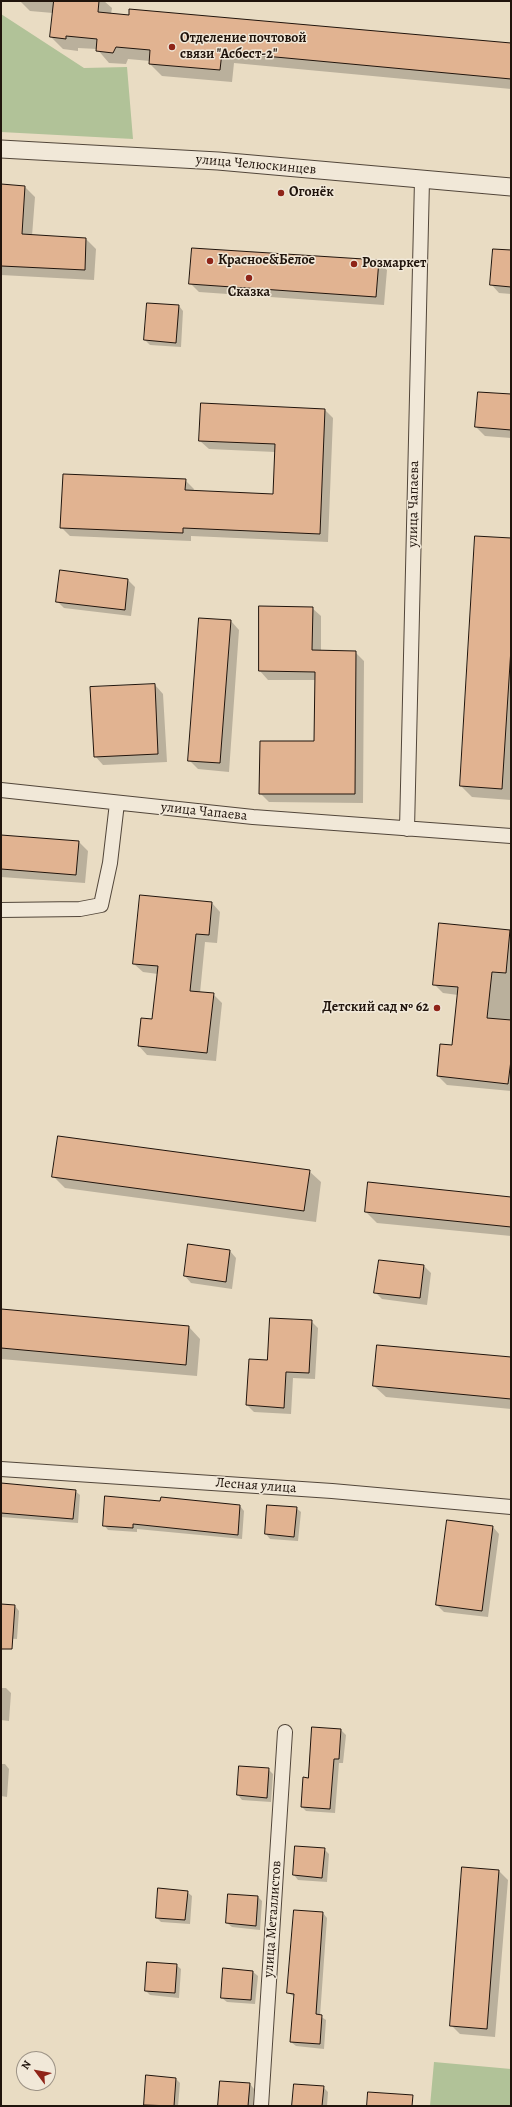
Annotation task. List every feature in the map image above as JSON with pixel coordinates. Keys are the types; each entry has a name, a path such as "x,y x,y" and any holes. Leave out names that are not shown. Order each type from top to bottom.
{"street":[{"name":"улица Челюскинцев","path":"1,149 218,161 511,187"},
{"name":"улица Чапаева","path":"407,829 422,180"},
{"name":"улица Чапаева","path":"1,790 253,817 511,836"},
{"path":"1,910 80,909 101,905 110,864 117,803"},
{"name":"Лесная улица","path":"1,1469 332,1491 511,1507"},
{"name":"улица Металлистов","path":"261,2106 285,1732"}],"green space":[{"path":"1,14 84,68 127,67 133,139 1,132"},
{"path":"434,2062 511,2069 511,2106 430,2106"}],"building":[{"path":"54,1 99,1 98,12 129,15 129,9 511,43 511,79 222,52 220,70 149,64 150,50 116,47 113,53 96,51 97,39 66,36 66,39 50,37"},
{"path":"1,184 25,186 22,234 86,238 85,270 1,266"},
{"path":"192,248 379,260 376,297 189,284"},
{"path":"493,249 511,250 511,287 490,285"},
{"path":"147,303 179,305 176,343 144,340"},
{"path":"478,392 511,394 511,430 475,427"},
{"path":"201,403 325,409 320,534 183,528 183,533 60,528 63,474 186,479 185,490 273,494 275,444 199,441"},
{"path":"475,536 511,538 511,648 502,789 460,786"},
{"path":"60,570 128,579 125,610 56,602"},
{"path":"259,606 313,607 312,650 356,651 355,794 259,794 260,741 314,741 315,672 259,671"},
{"path":"199,618 231,620 220,763 188,761"},
{"path":"155,684 158,754 94,757 90,687"},
{"path":"1,835 79,841 76,875 1,869"},
{"path":"140,895 212,902 209,935 196,934 190,991 214,993 207,1053 138,1046 141,1018 152,1019 158,966 133,964"},
{"path":"439,923 510,930 506,973 492,972 487,1018 511,1020 511,1060 508,1084 437,1076 440,1044 452,1045 458,987 433,985"},
{"path":"58,1136 310,1170 304,1211 52,1177"},
{"path":"368,1182 511,1197 511,1227 365,1212"},
{"path":"188,1244 230,1250 226,1282 184,1276"},
{"path":"379,1260 424,1265 420,1298 374,1293"},
{"path":"1,1309 189,1326 186,1365 1,1348"},
{"path":"270,1318 312,1320 309,1373 286,1372 284,1408 246,1405 249,1359 267,1360"},
{"path":"377,1345 511,1357 511,1399 373,1386"},
{"path":"1,1483 76,1490 73,1519 1,1513"},
{"path":"105,1496 160,1501 161,1497 240,1505 238,1535 133,1524 133,1528 103,1526"},
{"path":"267,1505 297,1507 294,1537 265,1534"},
{"path":"447,1520 493,1526 482,1611 436,1605"},
{"path":"1,1604 15,1605 12,1649 1,1649"},
{"path":"312,1727 341,1729 339,1759 334,1759 330,1809 301,1807 303,1777 308,1778"},
{"path":"239,1766 269,1768 267,1798 237,1795"},
{"path":"295,1846 325,1848 322,1878 293,1875"},
{"path":"462,1867 499,1870 487,2029 450,2026"},
{"path":"158,1888 188,1891 185,1920 156,1918"},
{"path":"228,1894 258,1896 256,1926 226,1923"},
{"path":"294,1910 323,1912 316,2014 322,2015 320,2044 290,2042 294,1994 287,1993"},
{"path":"147,1962 177,1964 175,1993 145,1991"},
{"path":"223,1968 253,1971 251,2000 221,1998"},
{"path":"146,2075 176,2078 174,2106 144,2105"},
{"path":"220,2081 250,2083 248,2106 218,2106"},
{"path":"294,2084 324,2086 322,2106 292,2106"},
{"path":"368,2092 413,2095 412,2106 367,2106"}],"place":[{"name":"Отделение почтовой связи \"Асбест-2\"","path":"172,47"},
{"name":"Огонёк","path":"281,193"},
{"name":"Красное&Белое","path":"210,261"},
{"name":"Розмаркет","path":"354,264"},
{"name":"Сказка","path":"249,278"},
{"name":"Детский сад № 62","path":"437,1008"}]}
